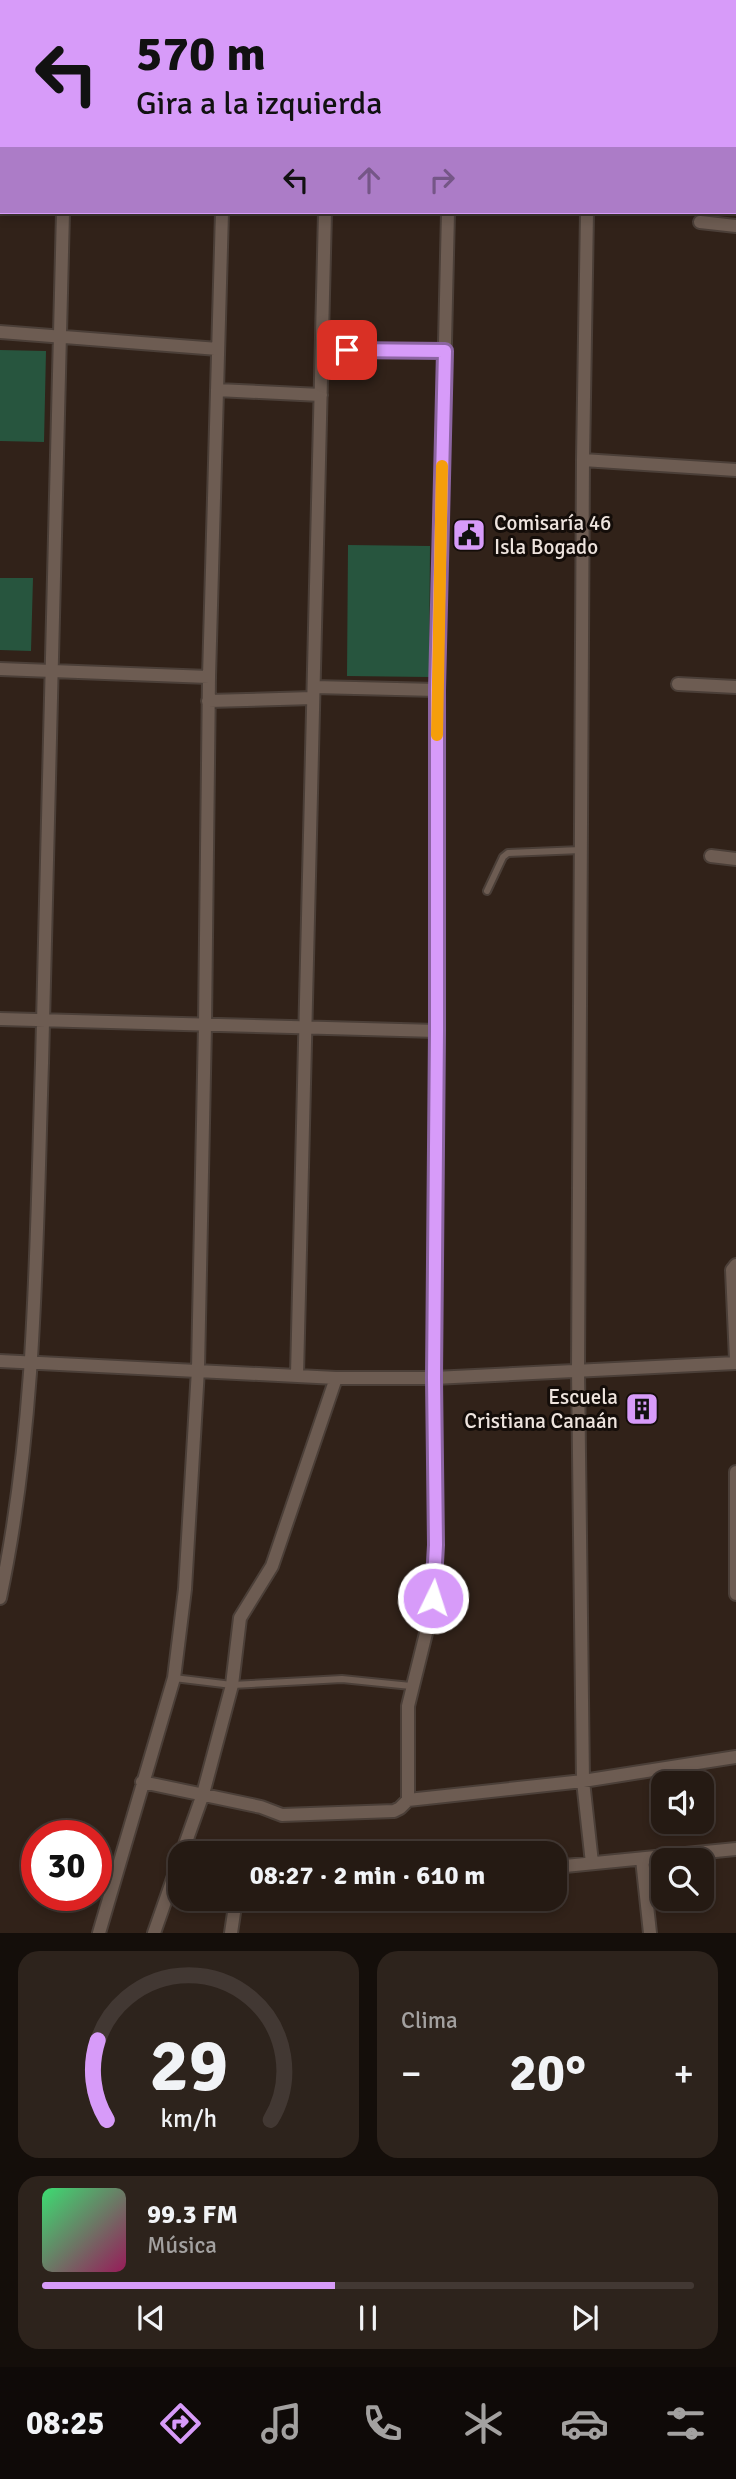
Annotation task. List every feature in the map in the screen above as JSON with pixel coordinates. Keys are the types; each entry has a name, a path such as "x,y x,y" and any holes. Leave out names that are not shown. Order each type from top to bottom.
{"street":[{"path":"0,1598 14,1532 32,1361 63,214"},
{"path":"99,1933 174,1678 185,1589 198,1369 208,701 222,214"},
{"path":"298,1375 325,214"},
{"path":"408,1800 408,1706 430,1616 435,1580 437,690 448,214"},
{"path":"587,214 578,1371 583,1781 592,1863"},
{"path":"700,222 736,226"},
{"path":"0,332 218,349"},
{"path":"322,349 445,351"},
{"path":"217,390 321,394"},
{"path":"583,460 736,470"},
{"path":"0,669 209,677"},
{"path":"678,684 736,687"},
{"path":"208,701 313,693 437,690"},
{"path":"711,856 736,859"},
{"path":"0,1018 437,1031"},
{"path":"0,1361 336,1378 434,1378 736,1362 732,1270 736,1265"},
{"path":"186,1841 232,1685 240,1618 272,1566 336,1378"},
{"path":"736,1472 736,1594"},
{"path":"0,1531 14,1532"},
{"path":"142,1782 261,1807 282,1815 394,1811 408,1800 583,1781 736,1757"},
{"path":"567,1866 736,1849"},
{"path":"642,1859 650,1933"},
{"path":"155,1933 168,1895"},
{"path":"231,1933 234,1911"}],"lane":[{"path":"487,891 503,857 508,853 580,849"},
{"path":"174,1678 232,1685 342,1679 411,1686"}],"green space":[{"path":"0,350 46,351 44,442 0,441"},
{"path":"348,545 430,546 429,677 347,676"},
{"path":"0,578 33,578 31,651 0,650"}],"slow traffic":[{"path":"437,735 442,466"}],"place":[{"name":"Comisaría 46 Isla Bogado","path":"469,535"},
{"name":"Escuela Cristiana Canaán","path":"642,1409"}],"route":[{"path":"347,350 445,351 437,690 434,1378 436,1545 433,1598"}]}
